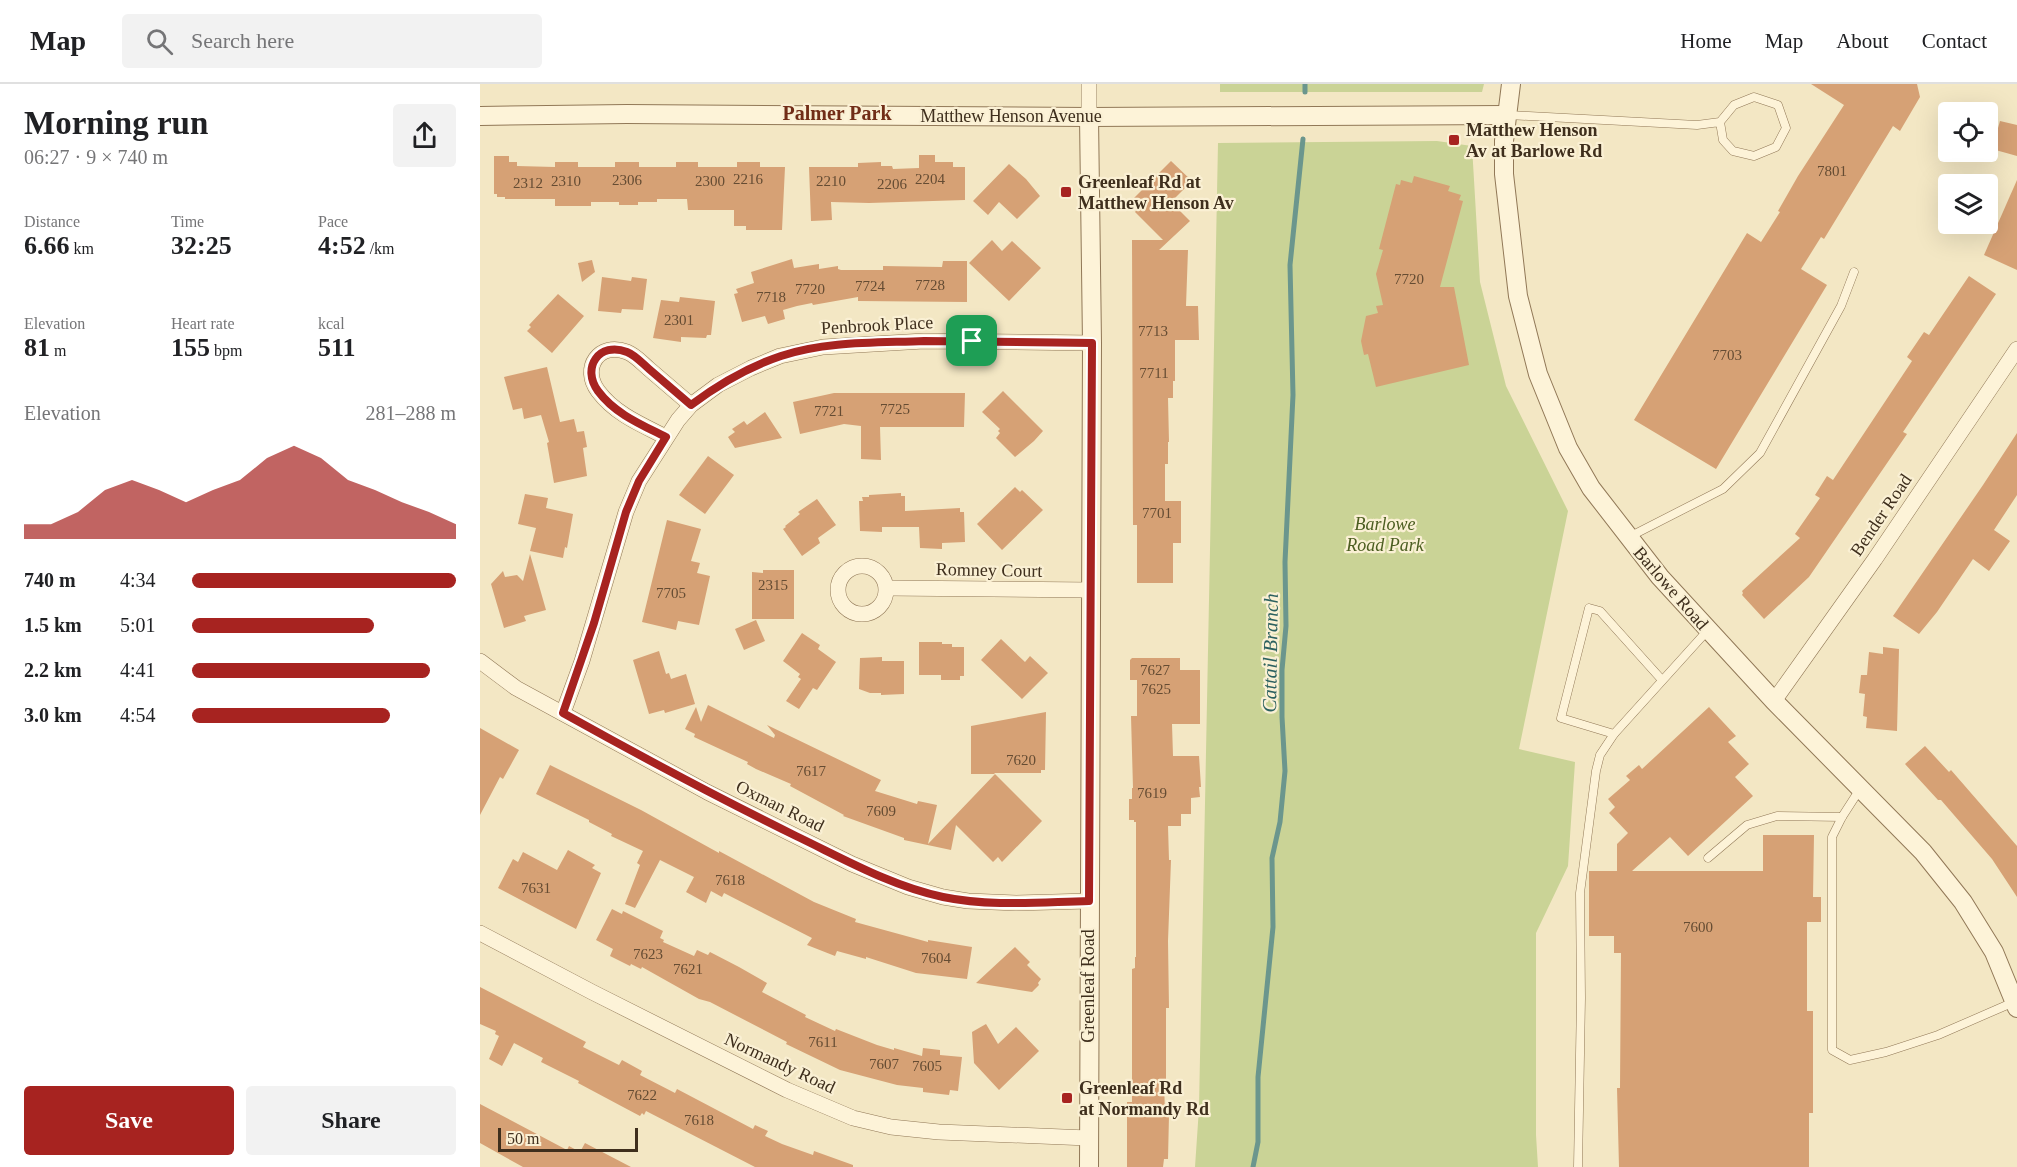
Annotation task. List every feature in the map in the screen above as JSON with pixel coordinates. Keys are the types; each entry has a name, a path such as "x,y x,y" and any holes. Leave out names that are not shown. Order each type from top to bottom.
{"street":[{"name":"Greenleaf Road","path":"1089,84 1092,343 1089,1167"},
{"name":"Barlowe Road","path":"1511,84 1506,115 1504,174 1518,296 1538,374 1568,448 1591,488 1660,577 1774,701 1923,852 1963,902 1994,952 2016,1005"},
{"name":"Matthew Henson Avenue","path":"480,116 627,114 1089,117 1506,115"},
{"name":"Penbrook Place","path":"563,713 588,642 626,512 639,481 666,437 691,405 718,385 780,356 801,350 856,344 924,341 1092,343"},
{"path":"666,437 628,418 597,390 591,370 595,358 604,351 616,349 629,353 691,405"},
{"name":"Bender Road","path":"1774,701 1875,559 2017,349"},
{"name":"Romney Court","path":"887,588 1090,590"},
{"name":"Oxman Road","path":"480,661 516,687 717,797 852,864 908,887 968,901 1016,903 1089,901"},
{"name":"Normandy Road","path":"480,933 787,1090 853,1118 891,1128 1088,1138"}],"lane":[{"path":"1506,115 1697,125 1720,122 1734,105 1754,97 1778,105 1786,128 1776,147 1754,156 1733,151 1723,140 1720,122"},
{"path":"1628,538 1723,489 1760,453 1841,306 1854,272"},
{"path":"1614,734 1561,718 1589,608 1600,611 1662,680"},
{"path":"1578,1167 1580,892 1596,771 1600,755 1614,734 1708,630"},
{"path":"1860,789 1832,837 1832,1050 1850,1060 1886,1052 2016,1005"},
{"path":"1708,858 1747,825 1777,816 1842,817"}],"green space":[{"path":"1220,84 1484,84 1482,92 1220,92"},
{"name":"Barlowe Road Park","path":"1437,141 1472,146 1480,282 1506,386 1568,511 1519,749 1575,762 1568,866 1536,933 1538,1167 1195,1167 1199,1108 1218,143"}],"building":[{"path":"1811,84 1917,84 1920,97 1900,131 1893,126 1824,239 1821,237 1801,269 1827,285 1716,469 1634,420 1747,233 1761,242 1780,212 1778,211 1798,176 1844,105"},
{"path":"2000,121 2017,125 2017,156 1998,151"},
{"path":"919,155 935,155 935,162 953,162 953,167 965,167 965,200 831,202 832,220 811,221 809,167 858,167 858,163 881,162 881,166 892,166 893,169 919,168"},
{"path":"494,156 509,156 509,162 517,162 517,166 555,167 555,162 578,162 578,167 615,167 615,162 639,162 639,167 676,167 676,162 698,162 698,167 737,167 737,162 760,162 760,167 785,167 782,230 746,230 746,226 734,226 734,210 688,210 687,199 657,199 657,202 638,202 638,205 591,202 591,206 555,206 555,199 497,197 497,194 494,194"},
{"path":"1171,161 1192,181 1171,202 1190,221 1159,250 1188,250 1186,306 1198,306 1199,340 1175,340 1173,398 1168,398 1169,442 1168,464 1165,464 1165,501 1181,501 1181,543 1173,543 1173,583 1137,583 1137,525 1133,525 1132,240 1163,240 1135,212 1138,208 1131,201"},
{"path":"1009,164 1040,196 1017,219 999,202 988,215 973,201"},
{"path":"1414,176 1450,186 1448,191 1461,195 1459,200 1463,201 1440,287 1454,287 1469,365 1376,387 1368,354 1364,355 1361,341 1366,316 1378,313 1376,306 1383,305 1376,274 1383,250 1379,249 1396,184 1400,185 1401,180 1412,183"},
{"path":"2017,180 2017,270 1984,255 1993,234 1998,234 1998,223"},
{"path":"992,240 1002,251 1012,241 1041,268 1009,301 969,263"},
{"path":"792,259 794,268 819,264 819,269 838,266 841,270 883,270 883,266 942,267 943,261 967,261 967,302 858,301 858,297 813,305 812,303 783,310 785,319 768,324 765,316 742,322 734,294 738,293 736,289 754,283 751,272"},
{"path":"592,260 595,272 582,282 578,263"},
{"path":"1969,276 1996,294 1903,432 1907,434 1809,577 1764,619 1742,595 1742,591 1800,538 1795,534 1820,498 1815,495 1827,476 1833,480 1912,361 1907,357 1924,332 1929,335"},
{"path":"602,277 631,281 632,277 647,279 643,310 622,309 621,313 598,311"},
{"path":"558,294 584,316 552,353 527,331 531,327 529,325"},
{"path":"680,297 715,301 711,335 707,335 706,338 681,337 681,342 653,338 661,300 679,302"},
{"path":"547,367 560,422 574,419 577,432 584,431 587,447 583,448 587,476 554,483 547,443 549,442 541,415 524,419 522,408 513,410 504,377"},
{"path":"1003,391 1043,431 1015,457 996,438 1000,429 982,412"},
{"path":"834,393 965,393 964,427 880,427 881,460 861,459 861,426 844,424 800,434 793,402"},
{"path":"765,412 782,438 735,448 728,437 735,432 732,429 744,421 747,425"},
{"path":"2017,433 2017,495 1994,530 2010,541 1989,571 1973,559 1919,634 1893,616"},
{"path":"708,456 734,475 705,514 679,495"},
{"path":"1015,487 1020,492 1022,490 1043,510 1002,550 977,524"},
{"path":"901,493 901,496 905,496 905,511 960,508 960,512 964,512 965,542 942,543 942,549 920,548 919,527 882,527 882,532 860,531 859,501 863,501 862,497"},
{"path":"525,494 548,498 546,508 573,514 563,558 530,551 536,528 518,524"},
{"path":"817,499 836,525 818,538 820,543 802,556 783,529 800,514 798,512"},
{"path":"667,520 701,529 691,561 700,563 697,573 710,576 699,625 678,621 676,630 642,622"},
{"path":"530,554 546,610 524,616 526,621 504,628 491,584 503,571 505,577 517,575 523,581"},
{"path":"763,570 794,570 794,619 752,619 752,572 763,573"},
{"path":"756,620 765,641 744,650 735,629"},
{"path":"802,633 820,645 818,649 836,662 817,690 813,688 799,709 786,701 801,679 798,677 800,674 783,661"},
{"path":"1001,639 1025,662 1030,656 1048,673 1022,699 981,660"},
{"path":"919,642 942,642 942,644 952,644 952,647 964,647 964,676 960,676 960,680 941,680 941,675 919,675"},
{"path":"1883,647 1899,649 1897,731 1866,728 1867,717 1863,716 1865,694 1859,693 1861,675 1867,675 1869,652 1883,654"},
{"path":"659,651 666,674 669,673 671,679 686,674 695,704 665,713 664,710 649,714 633,660"},
{"path":"882,657 882,661 904,661 904,694 881,695 881,693 870,693 859,689 860,658"},
{"path":"1132,658 1180,658 1180,670 1200,670 1200,724 1172,724 1173,756 1199,756 1201,787 1199,787 1200,797 1191,798 1191,814 1181,814 1181,826 1168,826 1169,860 1171,860 1168,941 1169,1008 1166,1008 1166,1080 1164,1080 1165,1115 1169,1115 1168,1159 1164,1159 1163,1167 1127,1167 1127,1102 1132,1102 1132,969 1135,968 1136,957 1136,822 1129,820 1129,799 1132,799 1133,788 1131,716 1137,716 1137,680 1130,680 1130,660"},
{"path":"708,705 774,738 775,735 767,725 881,780 875,791 917,804 918,801 937,805 928,844 995,774 1042,821 1002,862 998,857 993,862 956,825 951,850 904,840 904,838 843,816 790,786 791,784 694,737 695,734 685,729 696,707 701,722"},
{"path":"1709,707 1736,736 1728,742 1749,764 1735,777 1753,796 1688,856 1670,837 1632,871 1763,871 1763,835 1814,835 1813,897 1821,897 1821,922 1807,922 1807,1011 1813,1011 1813,1113 1809,1113 1809,1167 1619,1167 1617,1088 1620,1088 1621,953 1614,953 1614,936 1589,936 1589,871 1617,871 1617,844 1628,833 1609,813 1615,807 1608,799 1630,780 1626,776 1639,765 1642,769"},
{"path":"1046,712 1045,770 1041,770 1041,773 971,774 971,726"},
{"path":"480,728 519,750 503,779 500,777 480,815"},
{"path":"1925,746 1949,772 1951,770 2017,846 2017,897 1992,859 1941,800 1938,800 1905,764"},
{"path":"550,765 641,810 814,902 856,919 855,922 928,942 928,940 972,947 967,979 916,973 866,957 866,959 837,951 835,956 807,945 812,938 724,893 722,897 711,891 706,903 686,892 694,877 660,860 635,908 625,904 640,865 637,863 643,851 611,836 612,834 589,820 536,794"},
{"path":"568,850 595,865 592,868 601,873 576,929 498,888 513,859 518,862 523,852 557,870"},
{"path":"612,909 622,914 623,911 663,931 660,938 664,940 663,942 694,956 697,950 708,955 710,952 739,967 767,983 762,992 835,1031 836,1029 877,1045 922,1056 923,1048 940,1050 940,1055 962,1057 958,1091 950,1090 949,1095 923,1092 923,1088 897,1085 840,1070 786,1044 787,1042 710,1002 699,999 642,967 641,969 631,964 630,966 610,956 613,949 596,940"},
{"path":"1015,947 1030,962 1027,965 1041,979 1032,992 976,983"},
{"path":"480,987 586,1042 583,1047 619,1065 622,1060 642,1071 640,1075 675,1093 677,1089 753,1129 755,1125 768,1131 765,1136 782,1144 813,1155 814,1151 853,1165 853,1167 755,1167 646,1111 640,1116 541,1062 543,1058 514,1043 502,1066 489,1059 499,1036 495,1034 496,1031 480,1024"},
{"path":"986,1024 998,1044 1016,1027 1039,1051 999,1090 974,1063 972,1032"},
{"path":"480,1104 567,1150 569,1146 580,1152 585,1143 631,1167 523,1167 480,1143"}],"waterway":[{"name":"Cattail Branch","path":"1305,84 1305,92"},
{"name":"Cattail Branch","path":"1253,1167 1258,1142 1258,1077 1273,927 1272,858 1280,822 1285,771 1282,670 1286,626 1285,562 1293,395 1290,265 1303,139"}],"place":[{"name":"Matthew Henson Av at Barlowe Rd","path":"1454,140"},
{"name":"Greenleaf Rd at Matthew Henson Av","path":"1066,192"},
{"name":"Greenleaf Rd at Normandy Rd","path":"1067,1098"}],"district":[{"name":"Palmer Park","path":"837,113"}],"route":[{"path":"972,341 1092,343 1089,901 993,903 943,897 908,887 852,864 707,792 563,713 594,623 626,512 639,481 666,437 628,418 597,390 591,370 595,358 604,351 616,349 629,353 691,405 736,375 780,356 801,350 856,344 972,341"}]}
